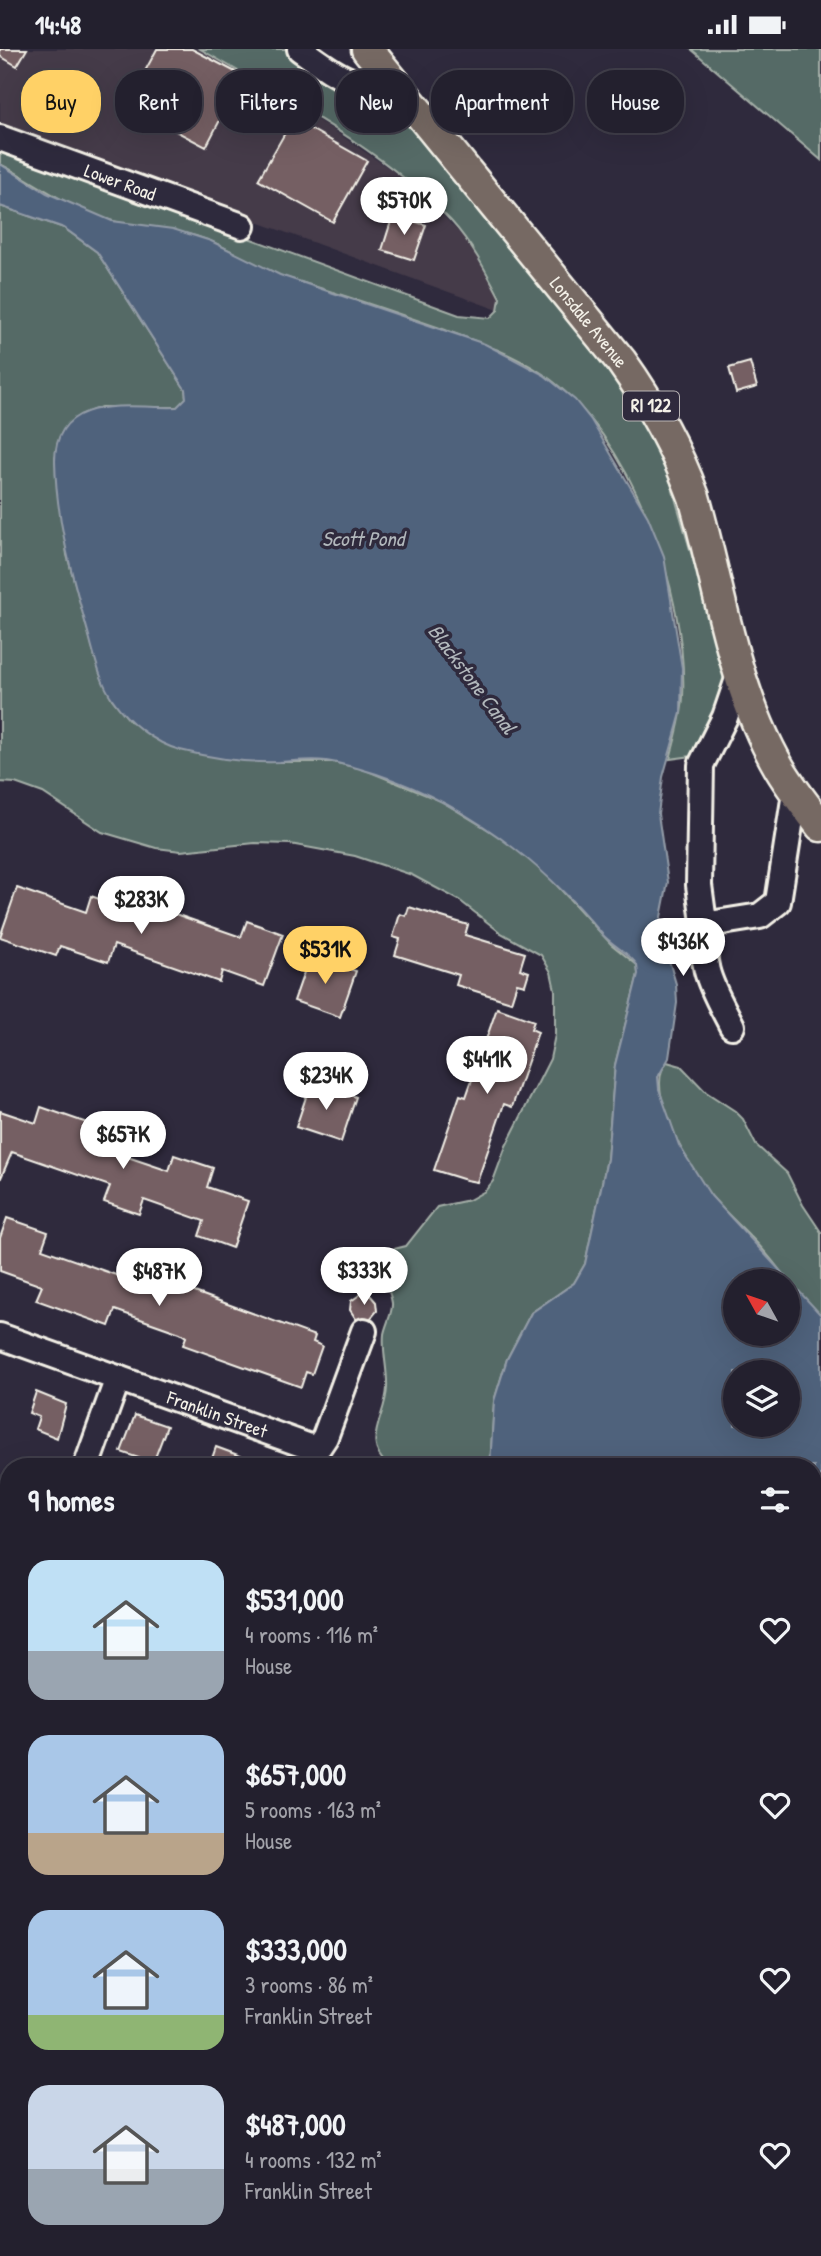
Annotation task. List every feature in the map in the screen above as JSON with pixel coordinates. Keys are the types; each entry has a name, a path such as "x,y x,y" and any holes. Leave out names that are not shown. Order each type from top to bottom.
{"main road":[{"name":"Lonsdale Avenue","path":"367,49 383,70"},
{"name":"Lonsdale Avenue","path":"417,112 588,320 646,397 685,472 694,497 740,673 779,767 821,826"}],"street":[{"path":"300,49 336,74"},
{"name":"Lower Road","path":"0,138 242,226"},
{"path":"710,924 703,915 699,885 701,765 725,717 740,673"},
{"path":"710,924 760,916 778,901 795,793"},
{"path":"710,924 702,942 705,971 732,1026"},
{"name":"Franklin Street","path":"0,1336 310,1447 319,1445 364,1331"},
{"path":"89,1458 118,1378"}],"shaded area":[{"path":"0,49 200,49 235,70 216,70 216,133 322,133 322,123 332,129 393,171 429,201 469,243 500,298 498,310 0,128"}],"green space":[{"path":"200,49 289,49 322,70 236,70"},
{"path":"691,49 821,49 821,160"},
{"path":"322,70 336,79 336,130 322,121"},
{"path":"341,133 416,133 422,138 614,374 647,424 667,470 729,684 692,756 670,759 683,697 682,656 676,611 648,519 627,475 603,435 574,401 543,374 518,359 451,332 272,273 197,236 125,224 98,216 69,203 0,164 0,147 459,315 490,318 498,310 500,298 459,230 424,195"},
{"path":"0,206 64,228 97,252 185,389 186,398 177,407 101,407 80,415 67,427 55,458 67,555 100,674 112,699 130,721 280,762 333,762 363,769 441,801 510,843 539,866 611,944 637,965 638,974 615,1065 607,1159 585,1264 574,1283 531,1313 507,1359 494,1401 490,1458 382,1458 376,1448 375,1439 387,1388 384,1334 392,1307 381,1272 380,1259 382,1252 406,1246 437,1207 469,1200 485,1191 493,1181 506,1146 550,1059 555,1035 555,990 551,972 541,955 501,933 459,900 412,875 355,856 290,844 255,843 181,851 156,848 102,832 43,793 15,783 0,782"},
{"path":"667,1062 681,1066 706,1092 743,1119 756,1145 787,1173 803,1205 821,1232 821,1315 800,1295 800,1269 779,1269 712,1197 693,1170 665,1110 661,1075"}],"water":[{"name":"Scott Pond","path":"0,164 47,193 112,221 173,229 211,241 280,275 485,344 544,375 575,400 591,420 648,517 664,556 682,668 681,713 663,777 658,814 668,882 659,927 676,984 677,1003 669,1058 658,1077 659,1089 679,1145 711,1196 778,1269 723,1269 723,1346 800,1346 800,1292 821,1315 821,1458 490,1458 494,1401 507,1359 531,1313 574,1283 585,1264 607,1159 615,1065 638,974 637,965 516,850 483,826 413,788 330,761 241,761 180,750 151,737 119,708 108,693 98,669 66,550 56,483 58,439 68,423 82,414 120,407 177,407 186,398 185,389 97,252 64,228 0,206"}],"building":[{"path":"0,49 27,49 17,66 0,56"},
{"path":"157,49 192,49 232,70 216,70 216,128 206,147 179,133 202,133 202,70 146,70"},
{"path":"285,133 318,133 367,161 333,222 258,180"},
{"path":"393,215 426,225 414,260 382,250"},
{"path":"750,362 757,387 736,393 729,368"},
{"path":"17,888 86,912 91,896 131,910 135,900 241,937 247,921 283,934 264,986 222,971 219,982 114,945 108,962 60,946 56,956 0,937"},
{"path":"409,907 468,925 465,935 525,953 520,969 529,972 525,985 517,983 511,1002 456,985 459,975 395,955 400,939 393,937 400,914 406,916"},
{"path":"310,955 356,971 340,1017 294,1001"},
{"path":"497,1008 534,1021 531,1029 538,1032 512,1107 504,1104 477,1182 434,1170 460,1095 466,1097"},
{"path":"311,1082 356,1097 341,1142 296,1127"},
{"path":"41,1107 116,1133 110,1151 169,1171 174,1155 213,1168 207,1187 248,1201 232,1248 199,1236 204,1221 144,1200 139,1214 104,1202 110,1186 12,1152 0,1180 0,1111 36,1123"},
{"path":"7,1218 48,1232 42,1249 136,1282 141,1269 171,1279 170,1283 315,1336 313,1342 322,1346 312,1374 306,1372 301,1387 183,1345 186,1337 180,1333 115,1310 109,1326 36,1300 42,1286 0,1271 0,1238"},
{"path":"361,1294 370,1295 376,1302 377,1311 371,1318 356,1319 350,1310 351,1301"},
{"path":"36,1392 66,1404 57,1438 35,1429 39,1417 29,1413"},
{"path":"135,1415 167,1426 155,1458 138,1458 121,1452"},
{"path":"216,1447 246,1458 212,1458"}],"water label":[{"name":"Blackstone Canal","path":"472,679"}]}
